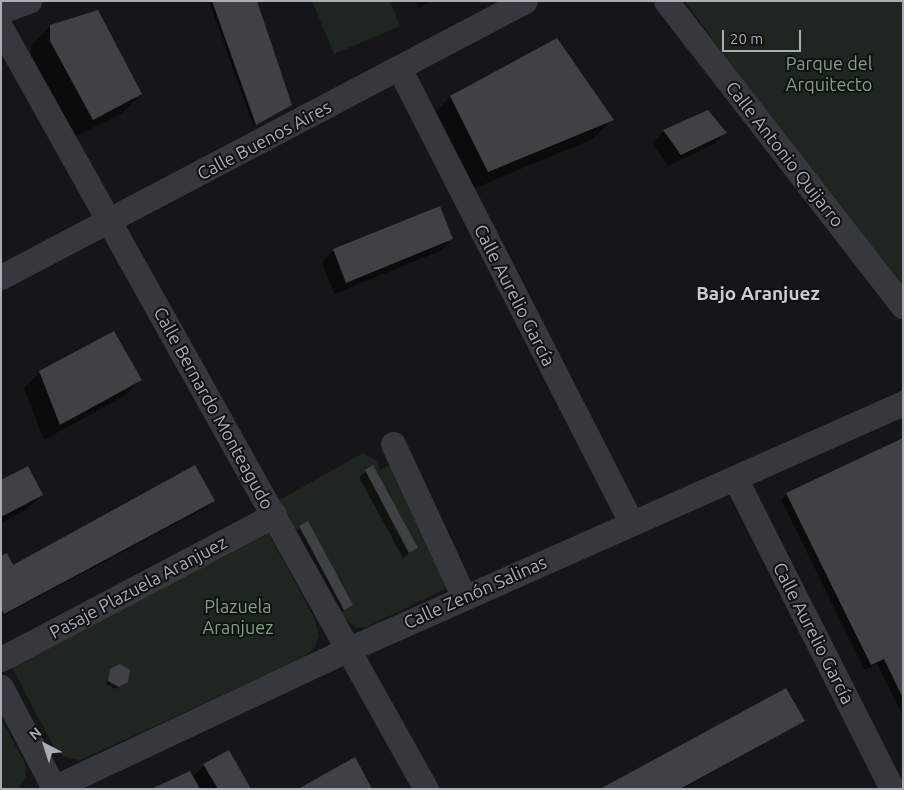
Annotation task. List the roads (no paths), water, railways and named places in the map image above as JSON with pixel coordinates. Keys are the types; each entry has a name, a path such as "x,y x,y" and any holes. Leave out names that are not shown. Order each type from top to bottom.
{"street":[{"path":"1,11 29,1"},
{"name":"Calle Buenos Aires","path":"1,277 108,223 525,1"},
{"name":"Calle Antonio Quijarro","path":"666,1 903,306"},
{"name":"Calle Bernardo Monteagudo","path":"1,28 108,223 274,515 426,789"},
{"name":"Calle Aurelio García","path":"399,68 631,522"},
{"name":"Calle Zenón Salinas","path":"52,788 349,649 631,522 903,403"},
{"path":"393,444 464,597"},
{"name":"Calle Aurelio García","path":"735,478 892,789"},
{"name":"Pasaje Plazuela Aranjuez","path":"1,659 274,515"},
{"path":"1,687 52,788"}],"district":[{"name":"Bajo Aranjuez","path":"758,294"}],"park label":[{"name":"Parque del Arquitecto","path":"829,74"},
{"name":"Plazuela Aranjuez","path":"238,617"}]}
